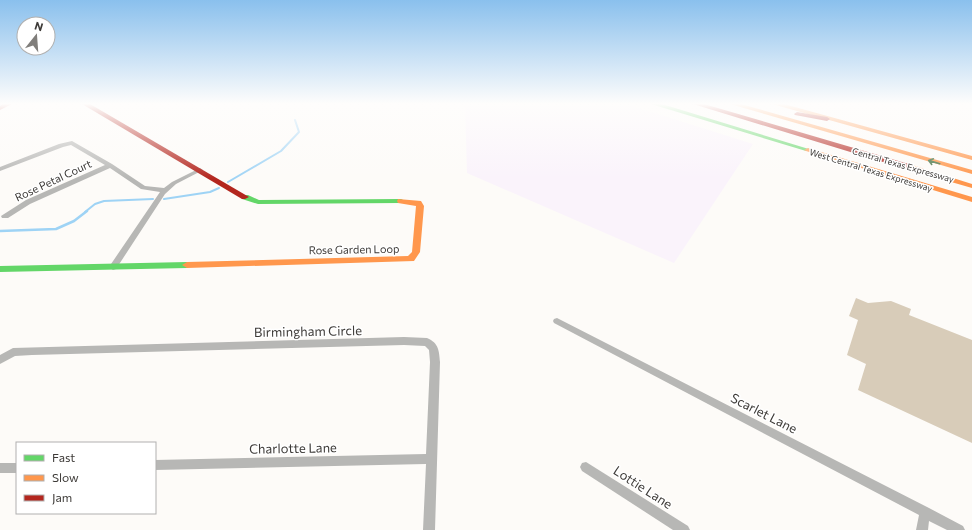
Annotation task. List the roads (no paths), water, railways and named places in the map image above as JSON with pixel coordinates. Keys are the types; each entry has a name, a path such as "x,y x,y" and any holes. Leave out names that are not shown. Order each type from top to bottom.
{"main road":[{"name":"Rose Garden Loop","path":"0,269 406,260 411,259 416,252 420,206 414,201 258,202 244,197 128,129"},
{"name":"West Central Texas Expressway","path":"736,129 972,200"},
{"name":"Central Texas Expressway","path":"779,129 972,186"},
{"name":"Central Texas Expressway","path":"820,129 972,172"},
{"path":"863,129 972,158"}],"street":[{"path":"0,169 68,143 76,144 143,188 164,190"},
{"name":"Rose Petal Court","path":"5,216 28,202 110,165"},
{"path":"113,267 164,190 174,183 200,170"},
{"name":"Scarlet Lane","path":"556,321 959,530"},
{"name":"Birmingham Circle","path":"0,360 13,352 32,351 427,342 434,348 429,530"},
{"name":"Charlotte Lane","path":"156,465 432,458"},
{"name":"Lottie Lane","path":"586,467 684,530"},
{"path":"0,468 16,468"},
{"path":"922,530 925,512"}],"waterway":[{"path":"228,182 281,151 299,132 298,129"},
{"path":"164,199 210,192 219,188"},
{"path":"85,212 95,204 104,201 153,199"},
{"path":"0,231 56,229 74,221 87,211"}]}
